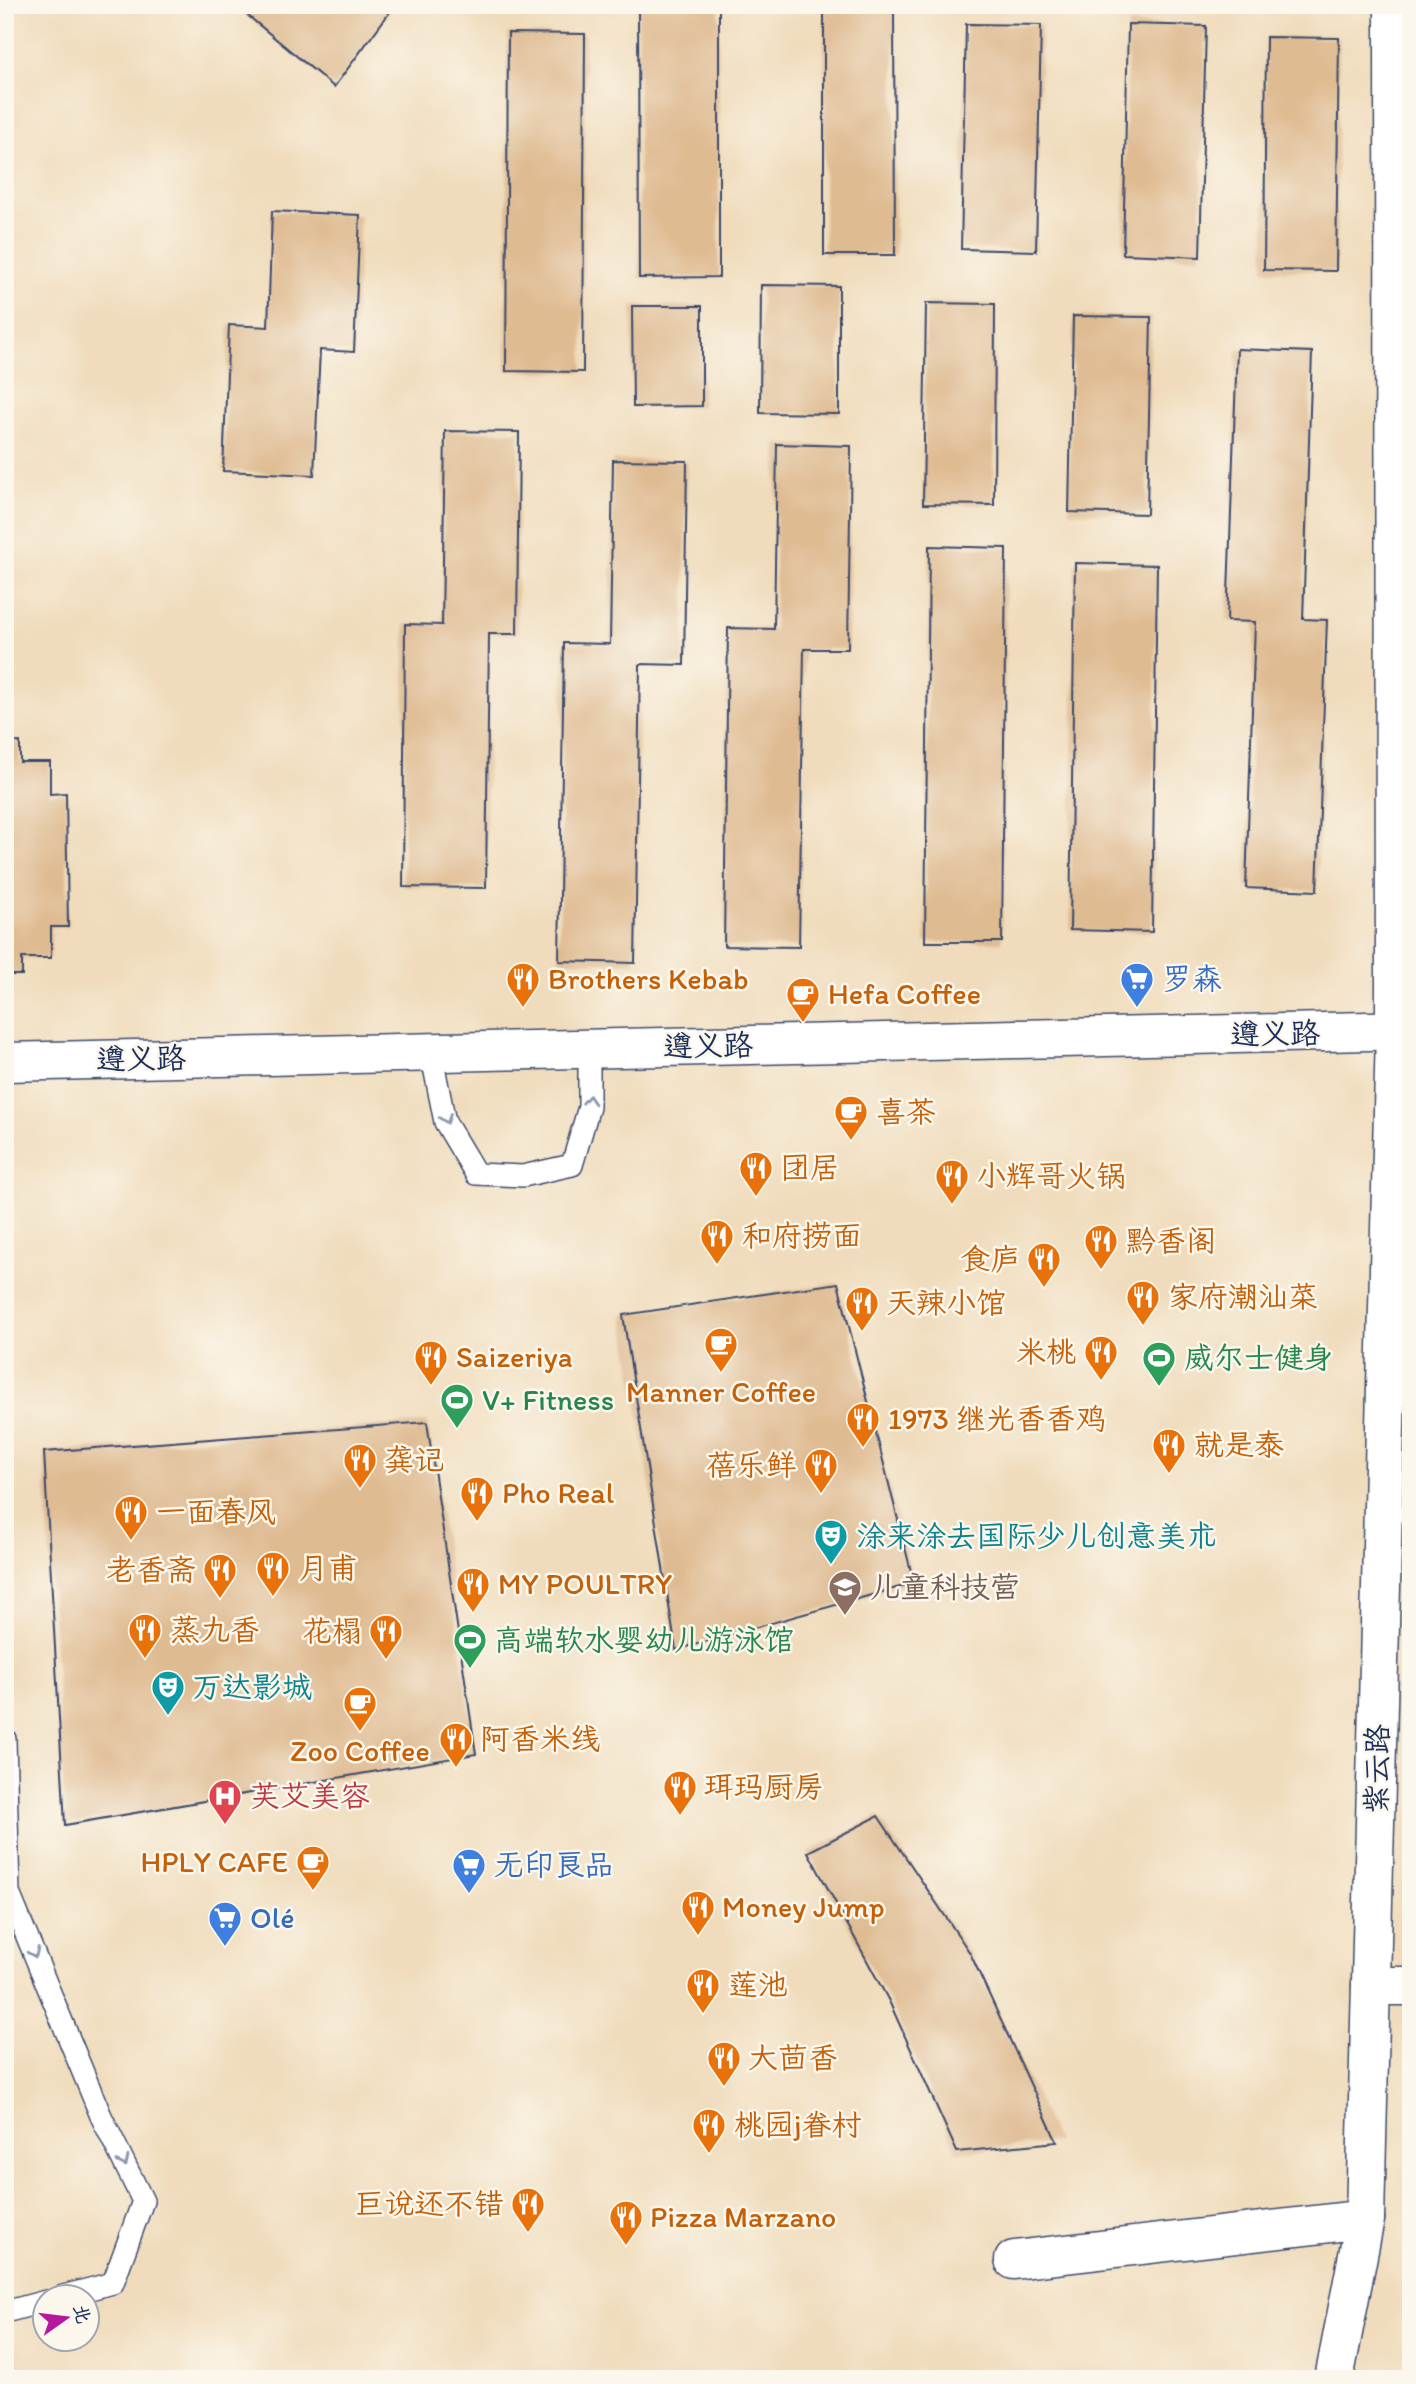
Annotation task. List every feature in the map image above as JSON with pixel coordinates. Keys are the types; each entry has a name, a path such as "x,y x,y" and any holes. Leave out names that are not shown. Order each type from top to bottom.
{"street":[{"name":"紫云路","path":"1334,2379 1365,2220 1403,1031 1394,5"},
{"name":"遵义路","path":"5,1062 1403,1031"},
{"path":"1371,1986 1411,1986"},
{"path":"1014,2260 1365,2220"}],"lane":[{"path":"431,1052 445,1122 476,1174 523,1175 572,1165 589,1107 589,1049"},
{"path":"5,1739 7,1894 101,2116 143,2200 113,2283 102,2286"},
{"path":"5,2312 32,2305"}],"building":[{"path":"235,5 388,5 392,9 334,87"},
{"path":"638,5 719,5 719,277 639,278"},
{"path":"824,10 894,10 895,255 824,255"},
{"path":"966,24 1041,25 1036,251 961,249"},
{"path":"1128,24 1206,26 1200,257 1123,254"},
{"path":"508,33 585,34 583,372 506,371"},
{"path":"1266,37 1339,38 1336,271 1264,270"},
{"path":"272,211 360,215 354,352 320,350 314,475 223,471 229,325 268,327"},
{"path":"761,285 839,286 839,414 760,413"},
{"path":"926,303 995,304 994,505 923,504"},
{"path":"632,306 702,306 702,406 633,407"},
{"path":"1073,316 1151,317 1147,514 1069,512"},
{"path":"1237,349 1312,352 1303,619 1327,620 1317,891 1246,888 1255,622 1227,621"},
{"path":"445,431 519,432 517,634 489,634 486,888 403,887 405,624 442,625"},
{"path":"777,444 851,446 848,649 804,649 799,947 724,946 728,628 774,629"},
{"path":"613,460 687,461 684,665 640,664 635,963 559,961 564,643 610,644"},
{"path":"929,546 1006,548 1002,942 925,942"},
{"path":"1075,563 1157,565 1152,932 1070,930"},
{"path":"20,742 20,762 50,762 50,794 66,793 68,927 51,927 51,958 22,958 22,975 5,975 5,743"},
{"path":"838,1283 914,1583 676,1650 623,1315"},
{"path":"427,1422 476,1754 65,1825 44,1452"},
{"path":"878,1816 970,1953 1057,2142 957,2152 889,2001 808,1852"}],"place":[{"name":"Brothers Kebab","path":"523,1009"},
{"name":"罗森","path":"1137,1009"},
{"name":"Hefa Coffee","path":"803,1024"},
{"name":"喜茶","path":"851,1142"},
{"name":"团居","path":"756,1198"},
{"name":"小辉哥火锅","path":"952,1206"},
{"name":"和府捞面","path":"717,1266"},
{"name":"黔香阁","path":"1101,1271"},
{"name":"食庐","path":"1044,1289"},
{"name":"家府潮汕菜","path":"1143,1327"},
{"name":"天辣小馆","path":"862,1333"},
{"name":"Manner Coffee","path":"721,1374"},
{"name":"米桃","path":"1101,1382"},
{"name":"Saizeriya","path":"431,1387"},
{"name":"威尔士健身","path":"1159,1388"},
{"name":"V+ Fitness","path":"457,1430"},
{"name":"1973 继光香香鸡","path":"863,1449"},
{"name":"就是泰","path":"1169,1475"},
{"name":"龚记","path":"360,1490"},
{"name":"蓓乐鲜","path":"821,1495"},
{"name":"Pho Real","path":"477,1523"},
{"name":"一面春风","path":"131,1542"},
{"name":"涂来涂去国际少儿创意美术","path":"831,1566"},
{"name":"月甫","path":"273,1598"},
{"name":"老香斋","path":"220,1600"},
{"name":"MY POULTRY","path":"473,1614"},
{"name":"儿童科技营","path":"845,1617"},
{"name":"蒸九香","path":"145,1660"},
{"name":"花榻","path":"386,1661"},
{"name":"高端软水婴幼儿游泳馆","path":"470,1670"},
{"name":"万达影城","path":"168,1717"},
{"name":"Zoo Coffee","path":"360,1733"},
{"name":"阿香米线","path":"456,1769"},
{"name":"珥玛厨房","path":"680,1817"},
{"name":"芙艾美容","path":"225,1826"},
{"name":"HPLY CAFE","path":"313,1892"},
{"name":"无印良品","path":"469,1895"},
{"name":"Money Jump","path":"698,1937"},
{"name":"Olé","path":"225,1948"},
{"name":"莲池","path":"703,2015"},
{"name":"大茴香","path":"724,2088"},
{"name":"桃园j眷村","path":"709,2155"},
{"name":"巨说还不错","path":"528,2234"},
{"name":"Pizza Marzano","path":"626,2247"}]}
